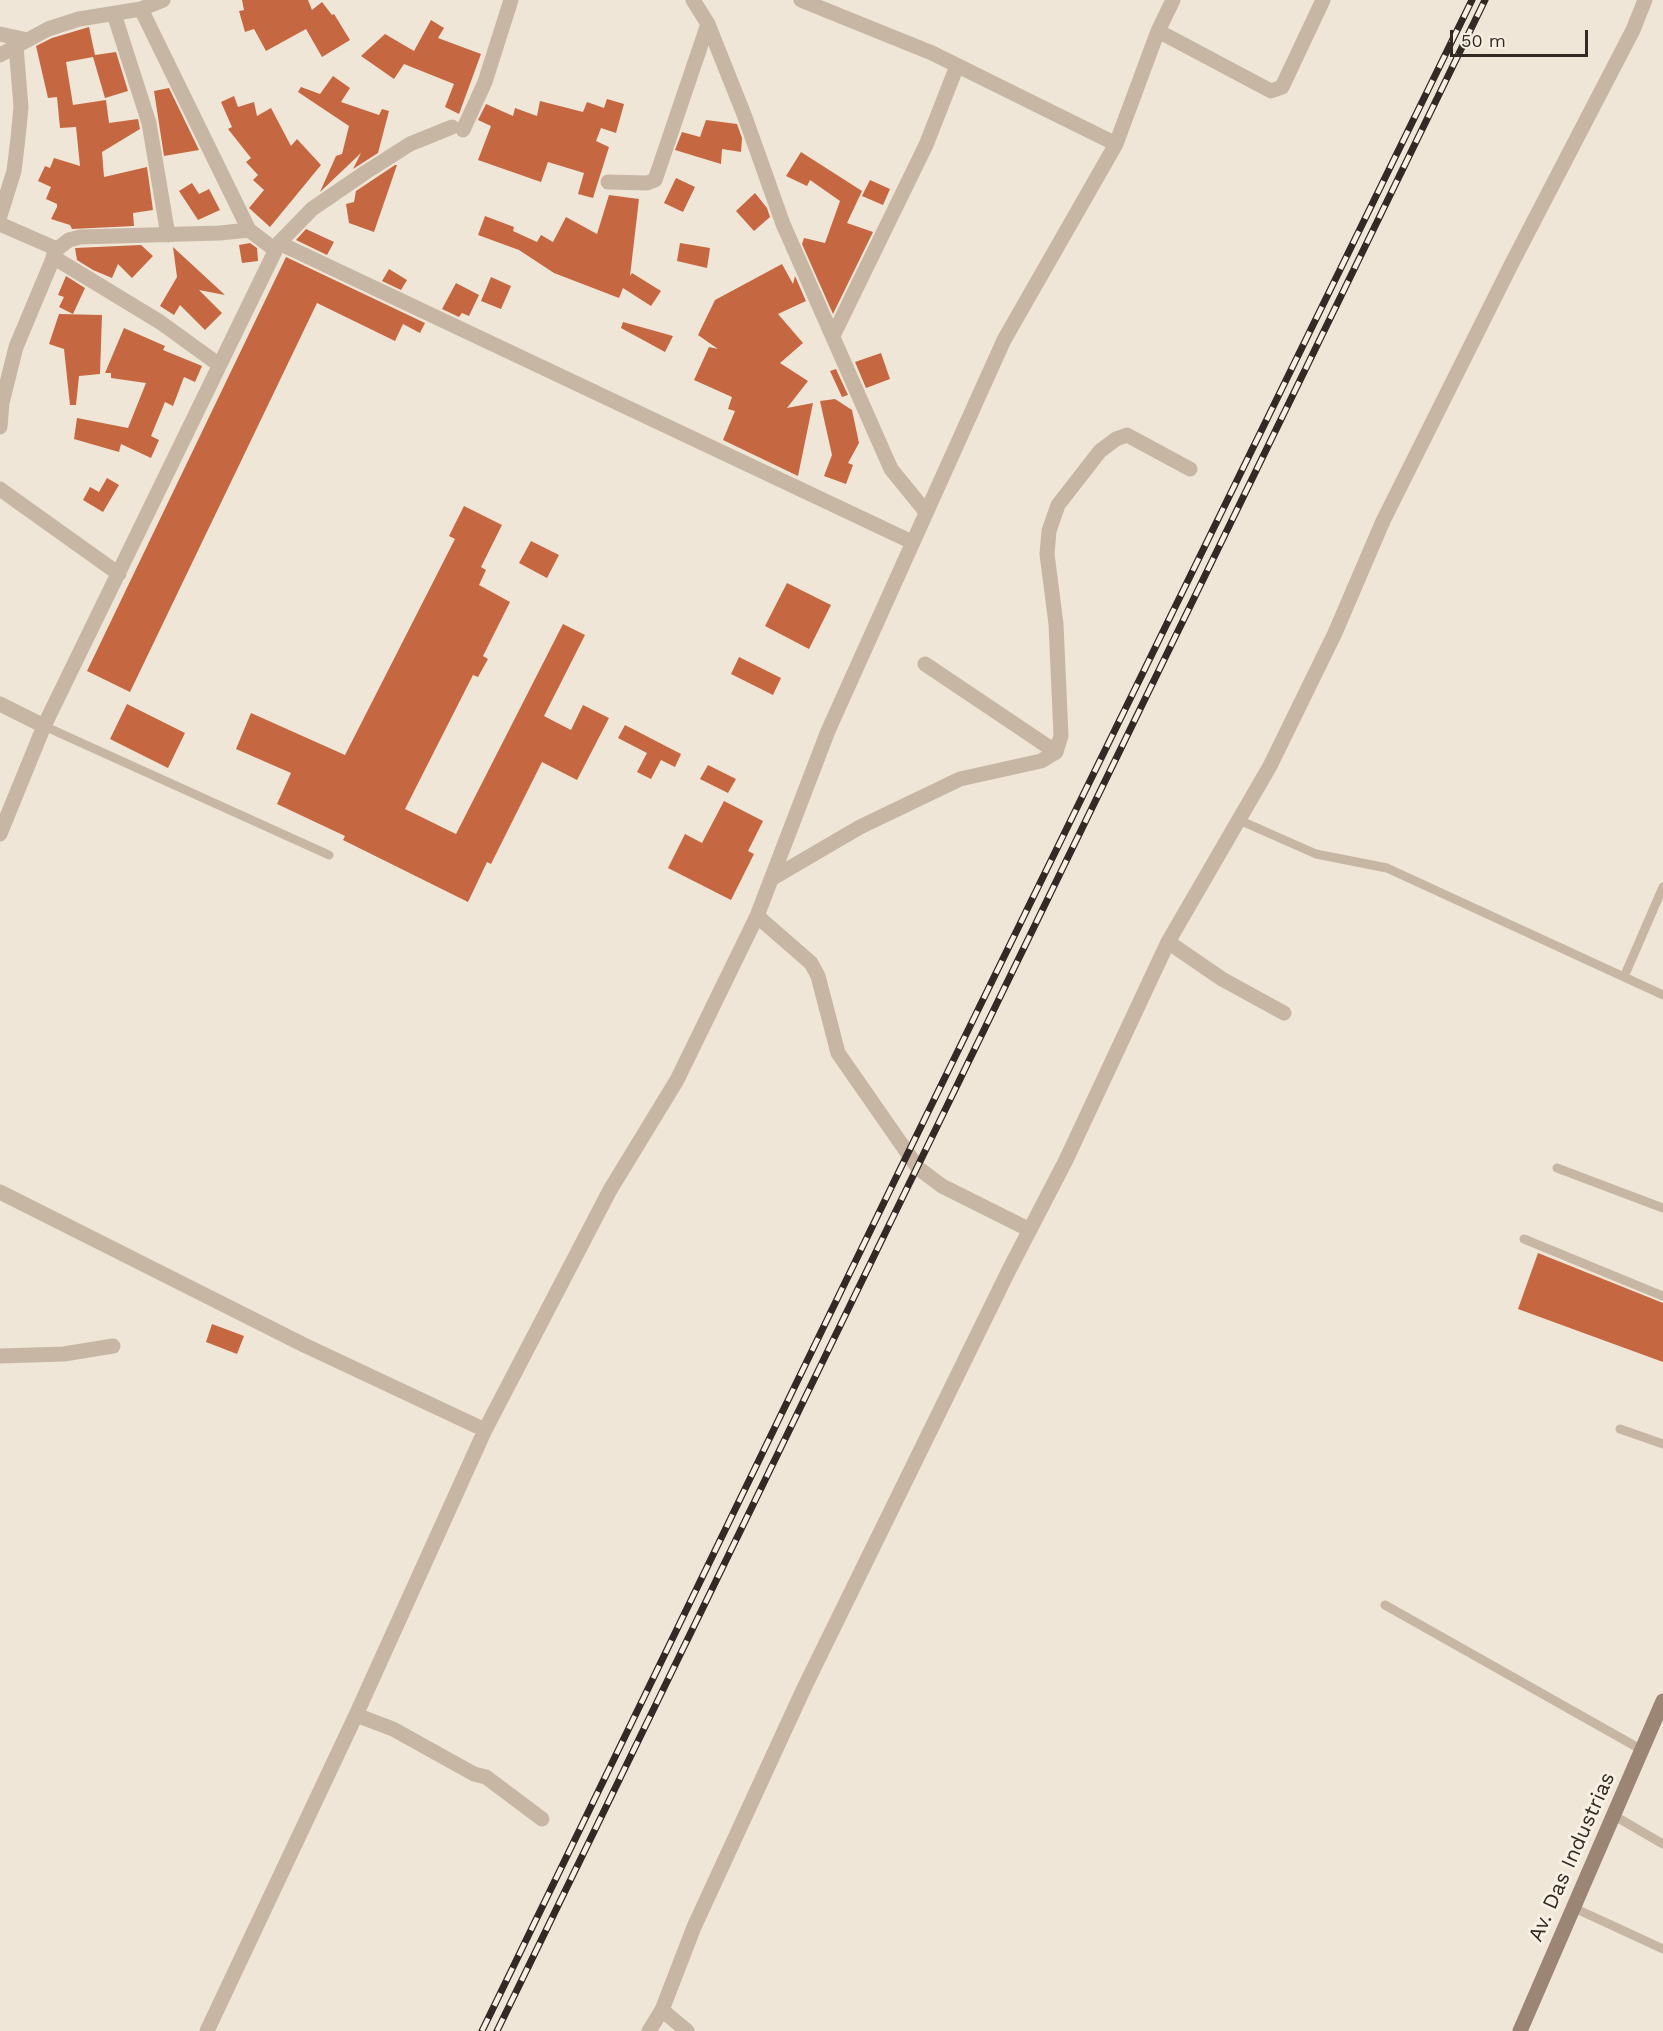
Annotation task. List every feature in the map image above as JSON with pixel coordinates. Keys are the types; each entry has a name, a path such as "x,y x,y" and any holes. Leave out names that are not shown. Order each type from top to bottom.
{"main road":[{"name":"Av. Das Industrias","path":"1520,2031 1663,1701"}],"street":[{"path":"0,55 48,29 79,19 141,9 163,0"},
{"path":"0,834 44,726 276,246 312,209 357,178 410,144 458,128 485,82 511,0"},
{"path":"693,0 708,24 745,117 783,224 891,469 926,512"},
{"path":"801,0 957,66 1116,144"},
{"path":"207,2031 356,1715 485,1430 610,1190 677,1080 757,916 802,804 828,731 1004,339 1093,189 1116,144 1158,31 1173,0"},
{"path":"1158,31 1271,91 1282,87 1323,0"},
{"path":"649,2031 662,2010 694,1927 805,1686 1095,1100 1168,942 1270,766 1335,633 1383,521 1512,263 1633,30 1645,0"},
{"path":"141,9 249,230 276,246 912,542"},
{"path":"114,14 149,123 168,235"},
{"path":"608,182 647,183 655,180 708,24"},
{"path":"0,34 22,43"},
{"path":"0,216 14,171 21,107 22,43"},
{"path":"833,336 926,145 957,66"},
{"path":"0,224 55,253 160,322 218,364"},
{"path":"0,427 1,402 16,347 55,253 75,238 249,230"},
{"path":"771,879 860,827 960,779 1041,761 1056,752 1061,736 1056,624 1047,554 1049,531 1058,505 1100,451 1116,439 1126,435 1190,469"},
{"path":"0,489 119,574"},
{"path":"925,664 1056,752"},
{"path":"0,704 44,726"},
{"path":"757,916 811,963 818,976 838,1053 918,1168 942,1186 1030,1230"},
{"path":"1168,942 1222,979 1284,1013"},
{"path":"0,1192 304,1345 485,1430"},
{"path":"0,1356 64,1354 114,1346"},
{"path":"356,1715 393,1729 474,1774 486,1777 542,1819"},
{"path":"662,2010 687,2031"}],"lane":[{"path":"44,726 329,855"},
{"path":"1239,820 1316,854 1387,868 1663,995"},
{"path":"1624,977 1663,887"},
{"path":"1557,1168 1663,1208"},
{"path":"1524,1239 1663,1296"},
{"path":"1620,1429 1663,1444"},
{"path":"1385,1605 1641,1750"},
{"path":"1612,1815 1663,1844"},
{"path":"1572,1907 1663,1949"}],"building":[{"path":"242,0 308,0 312,10 322,2 332,15 334,14 350,40 322,57 306,29 266,51 254,29 245,32 239,11 244,10"},
{"path":"431,20 444,28 438,38 481,54 459,114 445,107 454,84 404,64 394,79 361,56 385,34 414,51"},
{"path":"89,27 95,55 116,52 128,91 105,98 93,57 66,62 73,105 106,100 109,123 138,119 140,129 102,152 104,177 147,167 153,210 133,213 134,226 72,229 70,225 51,219 57,204 46,199 51,187 38,181 45,166 50,168 54,158 80,166 76,127 60,128 57,97 48,98 36,46 52,38"},
{"path":"333,76 350,88 341,102 379,115 382,109 389,111 378,153 353,169 361,153 320,192 336,156 342,154 349,126 298,92 301,87 320,94"},
{"path":"169,88 199,150 164,156 154,91"},
{"path":"234,96 238,107 254,102 257,116 271,108 291,146 297,139 321,165 270,227 249,208 264,190 253,180 258,175 246,162 251,158 228,129 232,127 221,102"},
{"path":"607,99 624,104 616,133 601,128 596,141 609,147 593,198 578,194 584,173 548,162 541,182 478,160 491,126 478,120 486,104 513,116 515,108 537,116 540,101 583,112 587,102 604,108"},
{"path":"706,120 737,124 742,138 741,152 722,149 721,164 675,150 682,132 700,137"},
{"path":"801,152 862,191 847,223 873,232 833,314 802,244 804,238 825,243 840,201 810,180 807,186 786,176"},
{"path":"397,165 374,232 349,223 346,204 354,202 356,191"},
{"path":"676,178 695,187 683,212 664,203"},
{"path":"870,180 890,189 883,205 862,196"},
{"path":"192,183 199,194 209,189 220,210 198,220 179,191"},
{"path":"755,193 767,208 770,217 754,231 736,211"},
{"path":"609,195 639,199 630,276 632,273 661,291 651,306 623,288 619,298 554,273 519,250 478,235 485,216 514,227 513,231 537,242 541,235 553,242 566,217 597,234"},
{"path":"306,229 334,242 327,255 296,240"},
{"path":"250,243 257,248 258,261 242,263 239,245"},
{"path":"680,243 710,248 707,268 677,261"},
{"path":"141,245 153,256 132,278 118,264 112,278 93,270 77,260 75,248"},
{"path":"173,247 225,295 199,290 222,313 205,330 180,305 174,315 160,306 177,277"},
{"path":"286,257 425,323 420,333 403,324 395,341 317,303 130,692 87,671"},
{"path":"782,264 793,284 795,276 806,301 778,314 803,343 780,363 808,381 787,408 813,403 798,476 723,440 735,411 728,409 732,397 694,380 709,347 718,349 698,335 715,300"},
{"path":"389,269 407,280 401,290 382,281"},
{"path":"66,276 85,288 73,314 59,307 64,297 58,295"},
{"path":"491,277 511,286 501,309 481,301"},
{"path":"456,283 479,295 469,316 462,313 459,317 442,309"},
{"path":"59,314 102,315 100,374 79,376 76,405 70,405 64,349 49,344"},
{"path":"623,322 673,336 665,352 621,328"},
{"path":"124,328 165,346 163,350 202,366 195,382 184,377 173,406 165,402 151,436 159,440 151,458 121,444 119,452 74,439 77,418 128,428 146,383 111,378 111,373 105,373"},
{"path":"881,353 890,379 866,388 855,362"},
{"path":"836,369 848,395 842,397 830,371"},
{"path":"835,399 852,410 859,443 848,463 853,465 846,484 824,476 832,455 820,401"},
{"path":"107,478 119,485 103,512 83,500 90,487 99,492"},
{"path":"464,506 502,525 481,567 486,570 479,585 510,602 483,656 488,659 478,677 473,675 405,809 456,834 563,624 585,635 544,716 571,730 583,705 609,718 577,780 542,762 491,864 487,862 468,902 343,840 345,836 277,804 291,773 236,749 251,713 345,755 455,539 449,536"},
{"path":"531,541 559,555 547,578 519,563"},
{"path":"787,583 831,605 809,649 765,626"},
{"path":"739,657 781,678 773,695 731,674"},
{"path":"127,704 185,733 168,768 110,739"},
{"path":"625,725 681,754 675,767 661,760 651,779 637,772 647,753 618,738"},
{"path":"708,765 736,779 728,793 700,779"},
{"path":"724,801 763,821 748,851 754,854 731,900 668,868 685,834 702,843"},
{"path":"1538,1253 1663,1303 1663,1362 1518,1309"},
{"path":"212,1324 244,1336 237,1354 206,1342"}],"railway":[{"path":"482,2031 1472,0"},
{"path":"497,2031 1485,0"}]}
